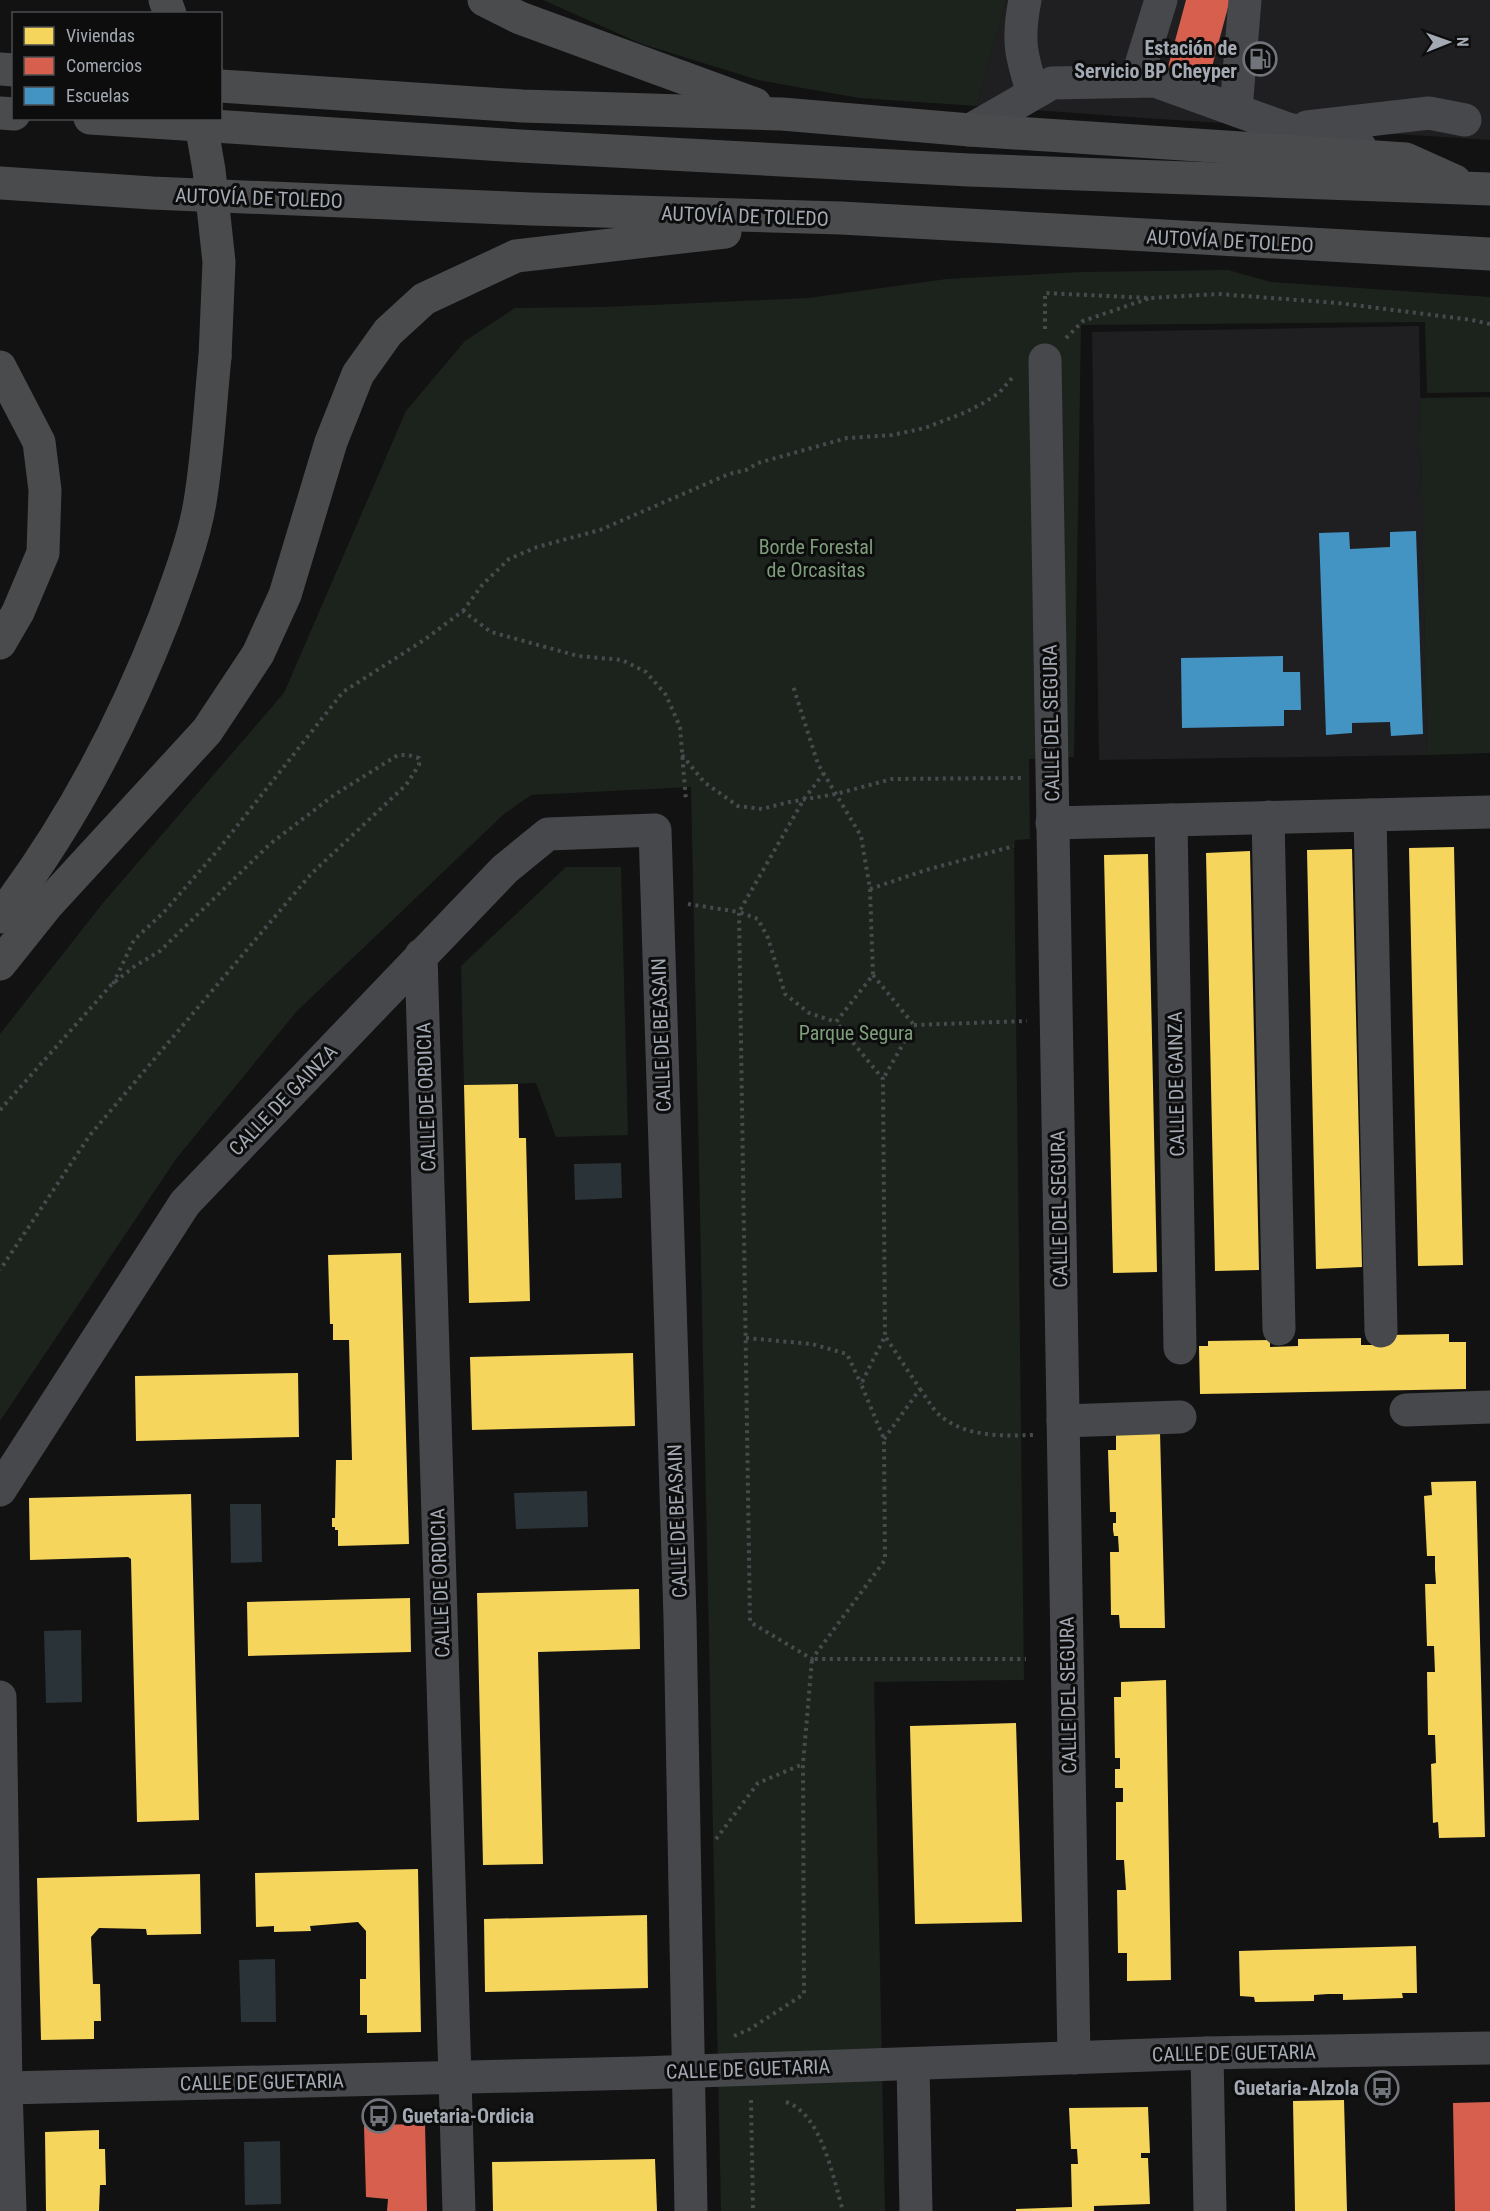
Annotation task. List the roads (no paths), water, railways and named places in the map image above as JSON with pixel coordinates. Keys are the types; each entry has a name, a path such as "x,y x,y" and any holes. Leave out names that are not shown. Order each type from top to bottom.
{"highway":[{"path":"484,0 520,18 782,114"},
{"path":"222,86 522,106 782,114 970,130 1406,159 1480,188"},
{"path":"121,120 520,146 969,170 1480,188"},
{"path":"0,917 24,885 115,733 150,655 178,582 200,503 215,357 219,262 209,170 200,120"},
{"name":"AUTOVÍA DE TOLEDO","path":"0,183 164,194 531,209 841,218 1490,254"},
{"path":"0,964 48,904 207,731 258,654 285,595 331,441 358,374 388,332 424,299 516,256 841,218"},
{"path":"0,367 39,442 45,490 43,553 18,612 0,643"}],"street":[{"path":"1024,0 1020,24 1022,57 1033,93"},
{"path":"1136,81 1161,0"},
{"path":"1236,110 1245,0"},
{"path":"970,130 1052,83 1155,81 1288,129 1406,159"},
{"path":"1288,129 1428,113 1465,120"},
{"name":"CALLE DEL SEGURA","path":"1045,360 1074,2058"},
{"path":"1052,823 1490,812"},
{"path":"1370,815 1381,1331"},
{"path":"1268,817 1279,1329"},
{"name":"CALLE DE GAINZA","path":"1172,820 1180,1348"},
{"name":"CALLE DE GAINZA","path":"0,1490 184,1203 505,869 548,834 656,830"},
{"name":"CALLE DE BEASAIN","path":"656,830 680,1618 691,2211"},
{"name":"CALLE DE ORDICIA","path":"422,955 459,2211"},
{"path":"1406,1410 1490,1407"},
{"path":"1063,1428 1180,1417"},
{"path":"0,1697 10,2211"},
{"name":"CALLE DE GUETARIA","path":"6,2088 687,2071 750,2084 913,2064 1207,2053 1490,2048"},
{"path":"1207,2053 1210,2211"},
{"path":"913,2064 916,2211"}],"place":[{"name":"Estación de Servicio BP Cheyper","path":"1260,59"},
{"name":"Guetaria-Alzola","path":"1382,2088"},
{"name":"Guetaria-Ordicia","path":"379,2116"}],"park label":[{"name":"Borde Forestal de Orcasitas","path":"816,558"},
{"name":"Parque Segura","path":"856,1033"}]}
